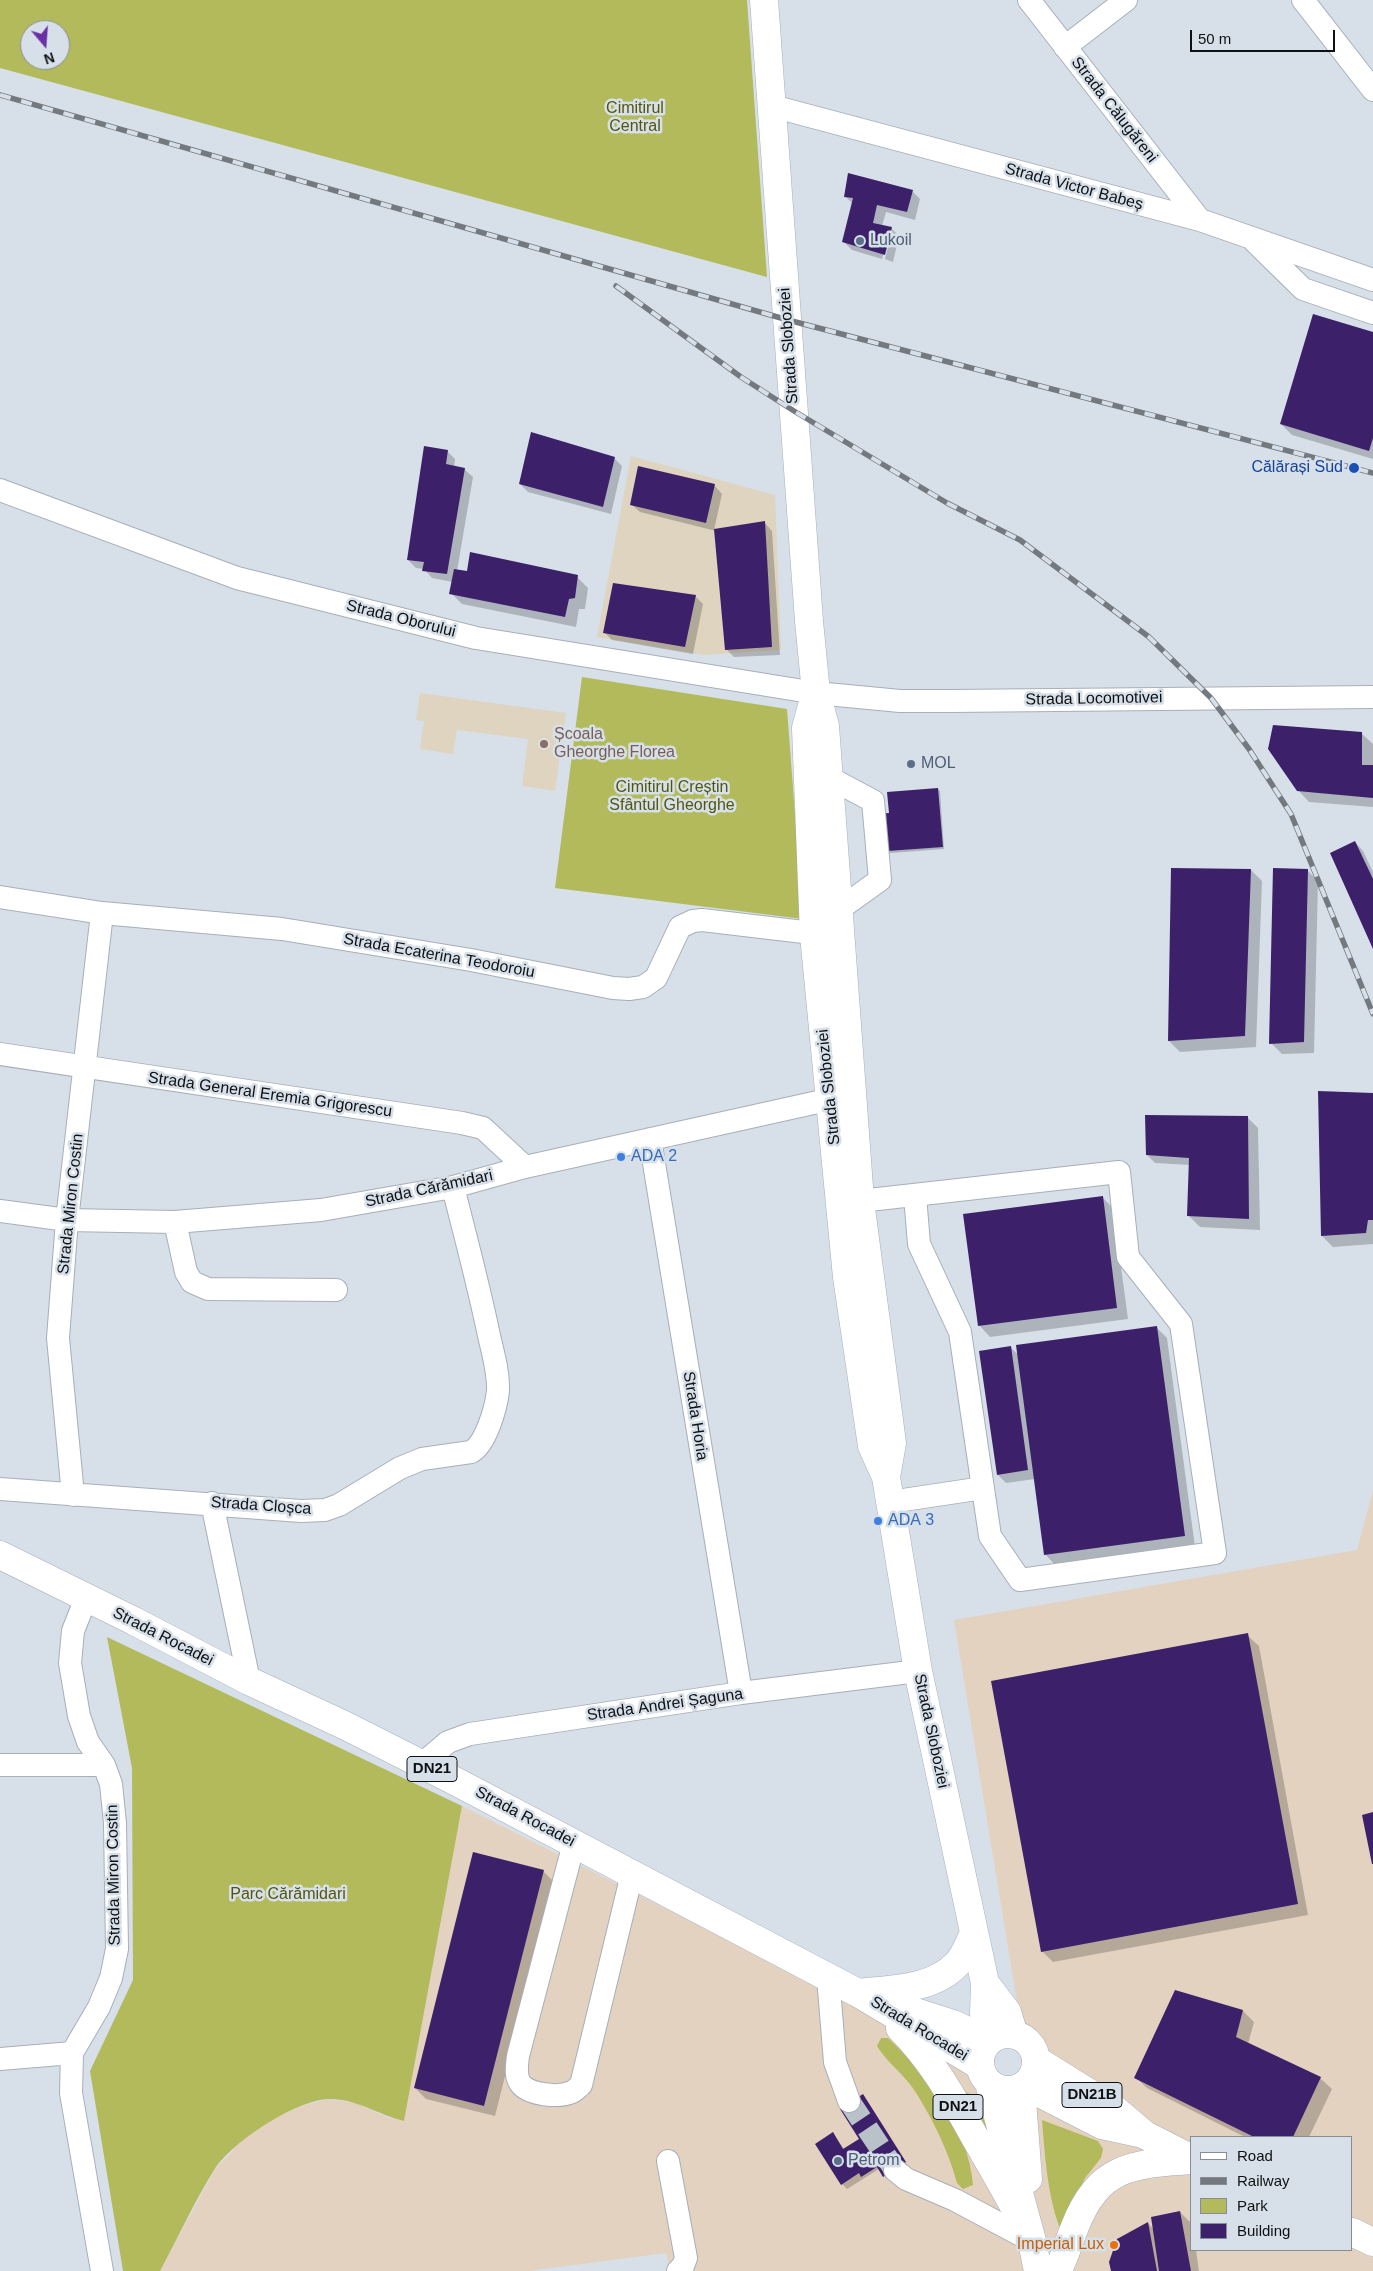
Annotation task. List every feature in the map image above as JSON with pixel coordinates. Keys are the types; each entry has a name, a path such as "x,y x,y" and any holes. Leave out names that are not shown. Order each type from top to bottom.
{"main road":[{"name":"Strada Sloboziei","path":"764,0 816,693 824,726 828,777 831,926 847,1277 872,1446 888,1490 918,1671 985,1983 984,2013 1032,2241"},
{"name":"Strada Sloboziei","path":"816,693 806,728 831,926"},
{"name":"Strada Sloboziei","path":"840,1097 860,1201 892,1443 888,1490"},
{"name":"Strada Rocadei","path":"0,1555 134,1621 249,1681 422,1764 858,1993 953,2024 992,2053"},
{"path":"858,1993 910,1987 945,1975 959,1962 974,1933"},
{"name":"DN21","path":"858,1993 901,2028 922,2051 948,2090 1012,2200 1032,2241 1038,2271"},
{"path":"1027,2041 1032,2047 1036,2060 1033,2074 1023,2086 1004,2090 992,2053 1027,2041"},
{"name":"DN21B","path":"1036,2060 1112,2108 1145,2134 1190,2159"},
{"path":"1023,2086 1032,2241"},
{"name":"DN21B","path":"1023,2086 1102,2125 1145,2134"},
{"path":"1057,2271 1064,2260 1085,2203 1096,2187 1109,2177 1129,2168 1150,2163 1190,2160"},
{"path":"1353,2232 1373,2242"}],"street":[{"name":"Strada Călugăreni","path":"1029,0 1200,220"},
{"path":"1065,47 1126,0"},
{"path":"1303,0 1373,90"},
{"name":"Strada Victor Babeș","path":"772,106 1200,220 1373,280"},
{"path":"1250,237 1304,289 1373,313"},
{"name":"Strada Oborului","path":"0,490 237,578 476,638 816,693"},
{"name":"Strada Locomotivei","path":"816,693 900,700 950,701 1373,697"},
{"path":"828,777 873,801 880,880 831,926"},
{"name":"Strada Ecaterina Teodoroiu","path":"0,897 102,912 282,929 471,960 613,988 644,987 656,978 680,927 693,921 831,926"},
{"name":"Strada Miron Costin","path":"73,1495 58,1338 67,1220 86,1068 102,912"},
{"name":"Strada General Eremia Grigorescu","path":"0,1054 483,1128 525,1167"},
{"name":"Strada Cărămidari","path":"0,1211 67,1220 175,1222 321,1210 453,1187 525,1167 840,1097"},
{"name":"Strada Horia","path":"650,1139 741,1693"},
{"path":"860,1201 1119,1172 1128,1257 1181,1324 1215,1553 1020,1580 990,1536 960,1332 920,1244 915,1196"},
{"name":"Strada Cloșca","path":"0,1489 302,1511 326,1510 339,1505 400,1468 422,1459 471,1452 482,1444 498,1391 495,1368 453,1187"},
{"path":"175,1222 186,1272 192,1282 208,1289 336,1290"},
{"path":"888,1490 983,1488"},
{"path":"212,1503 249,1681"},
{"name":"Strada Miron Costin","path":"86,1598 72,1631 70,1662 79,1716 88,1742 104,1765 110,1784 115,1823 117,1949 111,1978 99,2007 72,2052 71,2092 102,2271"},
{"name":"Strada Andrei Șaguna","path":"422,1764 448,1742 470,1734 741,1693 918,1671"},
{"path":"0,1765 104,1765"},
{"path":"574,1843 518,2056 516,2071 520,2083 528,2090 560,2095 573,2092 581,2085 632,1874"},
{"path":"828,1977 835,2062 849,2101"},
{"path":"0,2059 72,2052"},
{"path":"668,2161 686,2258 684,2266 678,2271"},
{"path":"895,2170 906,2179 955,2200 1032,2241"}],"shaded area":[{"path":"631,456 775,495 781,650 704,655 597,637"},
{"name":"Școala Gheorghe Florea","path":"420,693 566,713 555,791 522,786 528,739 457,730 453,754 420,749 424,721 416,720"},
{"path":"1373,1490 1373,2271 670,2271 666,2253 529,2271 160,2271 215,2169 244,2139 275,2118 301,2106 328,2099 356,2103 389,2118 404,2121 462,1806 1032,2093 954,1620 1357,1550"}],"green space":[{"name":"Cimitirul Central","path":"0,0 747,0 767,277 0,68"},
{"name":"Cimitirul Creștin Sfântul Gheorghe","path":"582,677 787,709 803,919 555,888"},
{"name":"Parc Cărămidari","path":"107,1637 462,1806 404,2121 348,2101 328,2099 314,2101 298,2107 265,2125 235,2147 214,2170 160,2271 123,2271 90,2071 133,1980 132,1768"},
{"path":"881,2038 888,2038 903,2052 944,2104 964,2144 970,2164 973,2185 963,2189 957,2183 945,2147 921,2101 911,2085 877,2046"},
{"path":"956,2088 979,2098 991,2145"},
{"path":"1042,2120 1098,2141 1103,2149 1101,2158 1085,2178 1063,2228 1059,2226 1049,2187"}],"building":[{"path":"848,173 913,190 907,212 877,205 873,223 892,227 885,255 842,242 853,198 844,197"},
{"path":"1313,314 1373,332 1373,438 1369,451 1280,424"},
{"path":"531,432 615,457 603,507 519,484"},
{"path":"424,446 448,450 446,464 465,468 447,574 422,571 424,562 407,560"},
{"path":"638,466 715,484 706,523 630,505"},
{"path":"765,521 772,647 725,650 714,529"},
{"path":"470,552 578,575 575,598 569,599 565,617 449,594 454,569 467,571"},
{"path":"613,583 696,595 685,647 603,633"},
{"path":"1273,725 1362,732 1362,765 1373,765 1373,798 1297,791 1268,749"},
{"path":"938,788 943,847 874,852 871,814 889,813 887,792"},
{"path":"1355,841 1373,879 1373,949 1330,853"},
{"path":"1171,868 1251,869 1245,1036 1168,1041"},
{"path":"1273,868 1308,869 1304,1042 1269,1044"},
{"path":"1318,1091 1373,1093 1373,1220 1368,1220 1366,1233 1321,1236"},
{"path":"1145,1115 1248,1116 1249,1219 1187,1216 1189,1158 1146,1155"},
{"path":"1103,1196 1117,1308 978,1326 963,1214"},
{"path":"1157,1326 1185,1536 1044,1555 1016,1345"},
{"path":"1011,1346 1028,1470 997,1475 979,1351"},
{"path":"1248,1633 1298,1904 1041,1952 991,1681"},
{"path":"1373,1812 1373,1864 1372,1864 1362,1815"},
{"path":"473,1852 544,1870 484,2106 414,2088"},
{"path":"1175,1990 1243,2010 1236,2037 1321,2077 1293,2136 1252,2136 1134,2078"},
{"path":"863,2094 906,2162 883,2177 877,2167 861,2177 859,2173 841,2185 815,2144 833,2132 843,2149 859,2139 840,2109"},
{"path":"1180,2211 1191,2271 1159,2271 1151,2217"},
{"path":"1148,2222 1157,2271 1111,2271 1109,2262 1117,2239"}],"tunnel":[{"path":"849,2101 895,2170"}],"railway":[{"path":"0,95 788,320 1373,473"},
{"path":"616,286 741,377 794,411 947,503 1020,540 1149,637 1211,698 1249,749 1291,814 1373,1014"}],"place":[{"name":"Lukoil","path":"860,241"},
{"name":"Călărași Sud","path":"1354,468"},
{"name":"Școala Gheorghe Florea","path":"544,744"},
{"name":"MOL","path":"911,764"},
{"name":"ADA 2","path":"621,1157"},
{"name":"ADA 3","path":"878,1521"},
{"name":"Petrom","path":"838,2161"},
{"name":"Imperial Lux","path":"1114,2245"}]}
